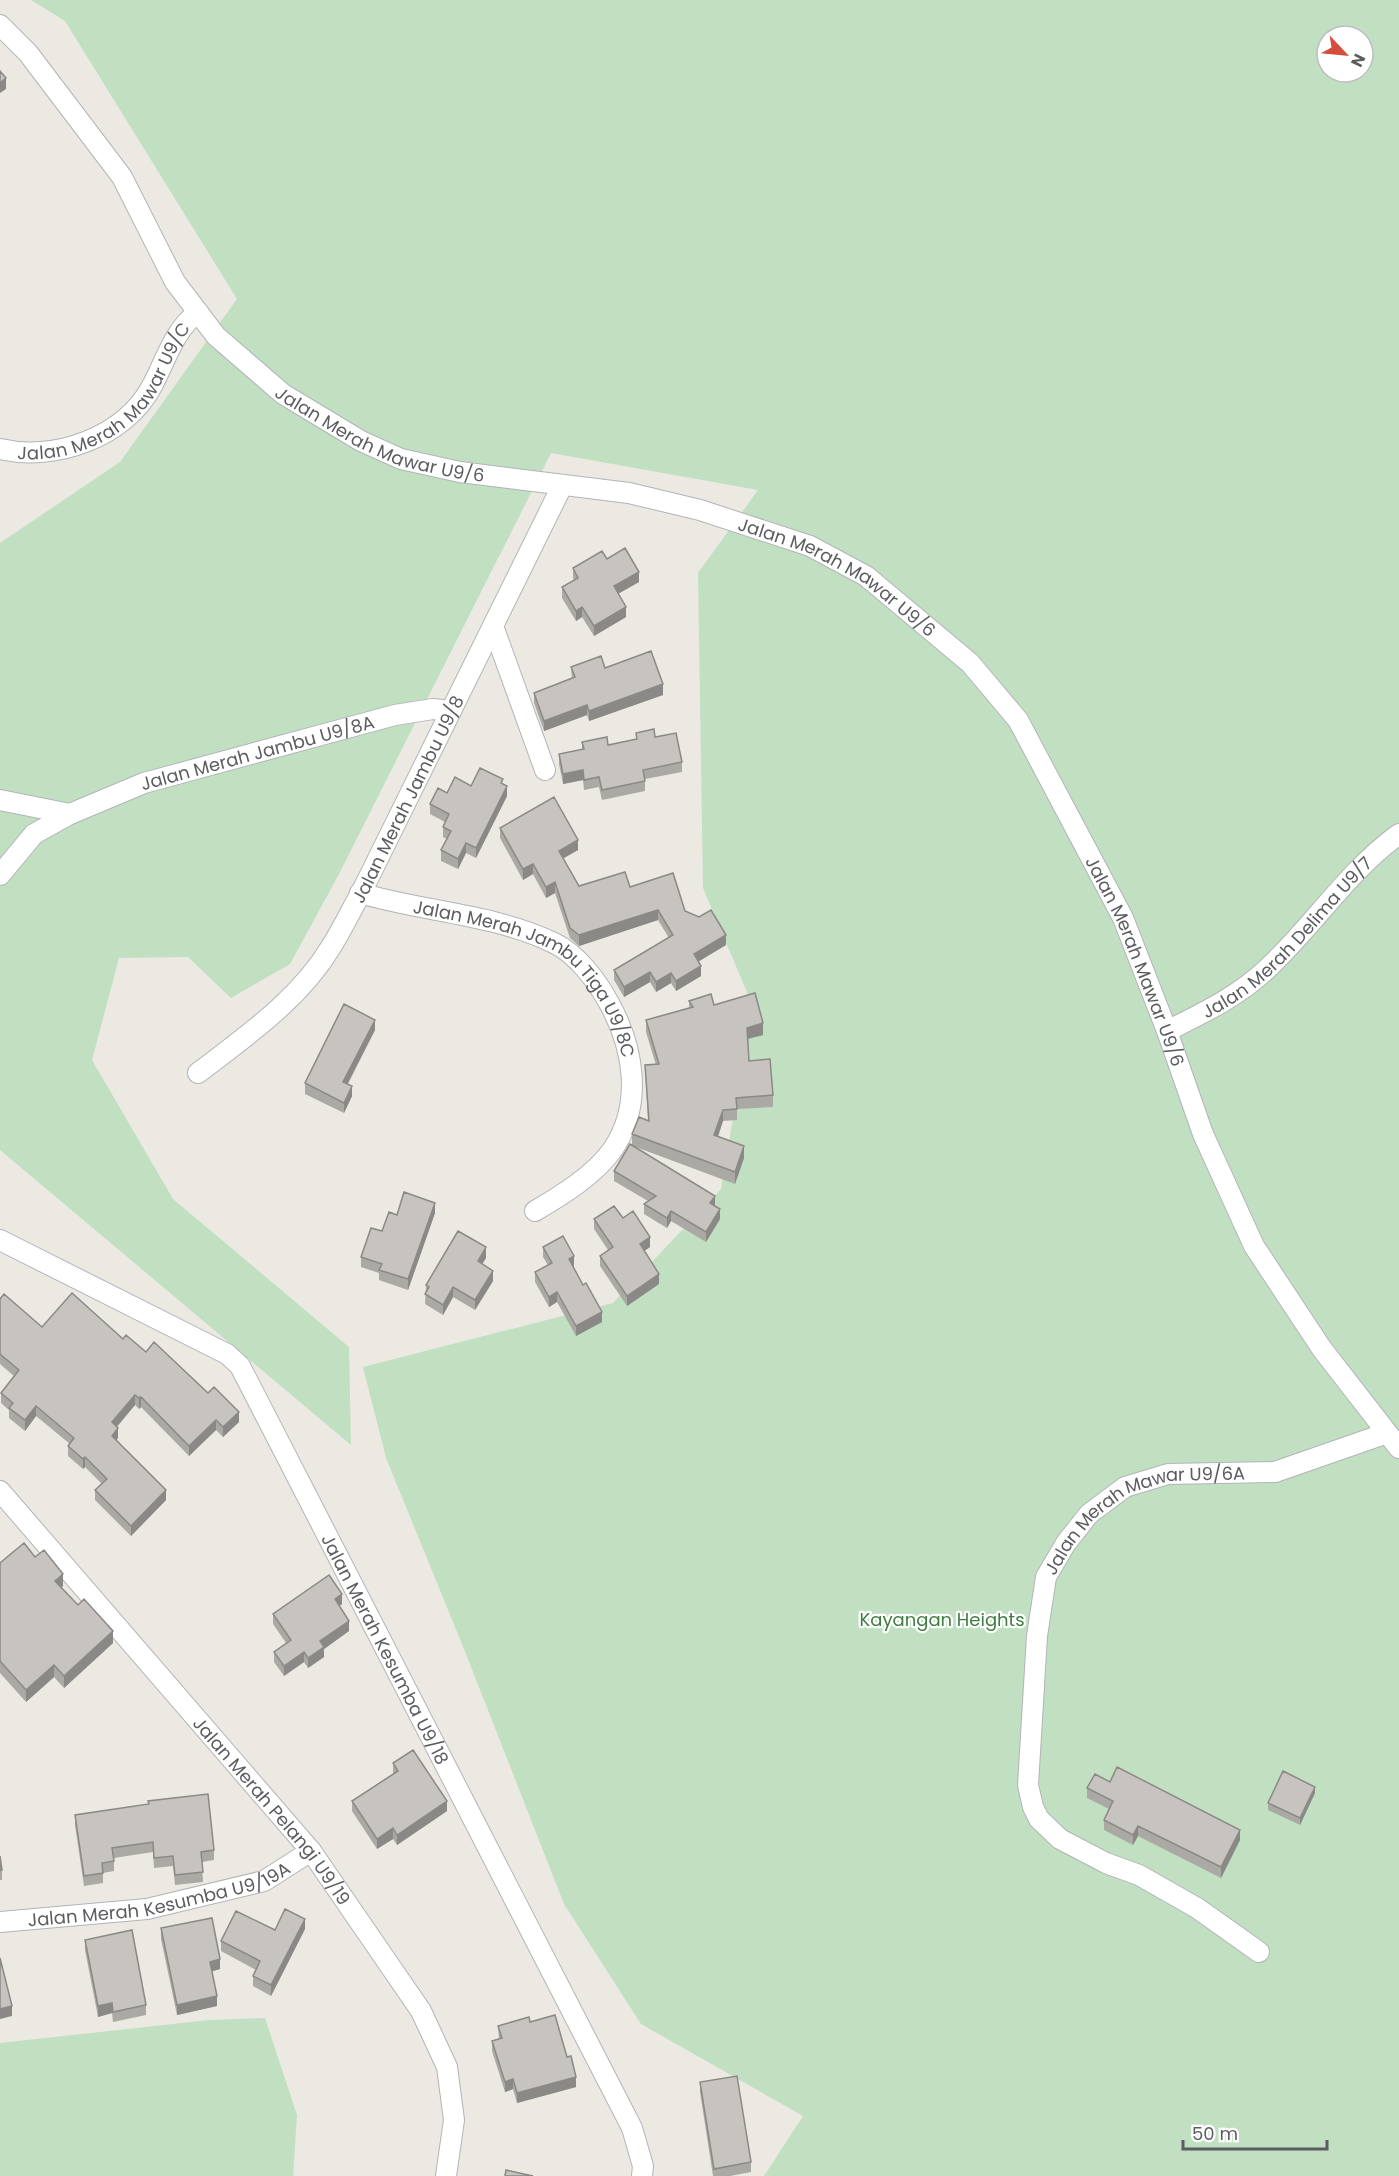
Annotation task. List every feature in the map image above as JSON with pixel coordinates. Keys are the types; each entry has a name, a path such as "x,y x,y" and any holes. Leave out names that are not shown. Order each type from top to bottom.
{"street":[{"name":"Jalan Merah Mawar U9/6","path":"0,25 28,53 122,177 175,282 216,336 283,394 371,446 400,459 460,472 629,494 700,510 810,546 866,576 970,663 1018,720 1124,918 1203,1134 1254,1246 1322,1349 1393,1441"},
{"name":"Jalan Merah Mawar U9/C","path":"0,449 13,453 43,453 73,447 95,438 129,416 143,402 187,320 198,312"},
{"name":"Jalan Merah Jambu U9/8","path":"198,1073 272,1015 303,984 331,948 562,486"},
{"path":"493,626 545,770"},
{"name":"Jalan Merah Jambu U9/8A","path":"0,875 34,834 70,814 144,783 395,715 433,709 451,711"},
{"path":"0,800 70,814"},
{"name":"Jalan Merah Delima U9/7","path":"1167,1031 1245,988 1268,968 1352,875 1380,848 1399,834"},
{"name":"Jalan Merah Jambu Tiga U9/8C","path":"360,893 501,925 557,944 579,963 602,991 622,1025 630,1054 634,1083 626,1124 612,1150 582,1180 535,1211"},
{"name":"Jalan Merah Kesumba U9/18","path":"0,1240 227,1354 240,1366 632,2128 643,2166 642,2176"},
{"name":"Jalan Merah Mawar U9/6A","path":"1259,1952 1197,1908 1139,1875 1106,1863 1060,1839 1039,1819 1033,1807 1028,1785 1037,1636 1046,1578 1066,1543 1089,1514 1125,1487 1168,1474 1275,1472 1393,1441"},
{"name":"Jalan Merah Pelangi U9/19","path":"0,1491 311,1851 421,2011 447,2067 454,2120 446,2176"},
{"name":"Jalan Merah Kesumba U9/19A","path":"0,1922 147,1909 264,1881 311,1851"}],"green space":[{"name":"Kayangan Heights","path":"31,0 1399,0 1399,2176 764,2176 803,2116 641,2024 564,1904 386,1458 363,1367 613,1303 721,1189 745,1046 749,997 703,888 698,573 758,490 551,453 338,876 290,964 231,998 188,957 119,958 92,1060 173,1199 349,1347 351,1445 0,1150 0,543 120,462 237,299 65,21"},
{"path":"265,2018 297,2115 293,2176 0,2176 0,2043 209,2020"}],"building":[{"path":"0,71 6,78 0,83"},
{"path":"625,548 639,572 614,586 626,607 594,626 582,607 576,611 562,587 578,578 573,568 602,551 607,559"},
{"path":"651,651 663,684 589,711 587,705 544,721 534,693 575,677 571,667 601,656 605,668"},
{"path":"654,729 655,737 676,733 682,762 643,770 645,781 602,790 599,777 584,780 583,770 563,774 559,754 584,749 582,742 607,737 608,745 637,739 636,733"},
{"path":"480,768 503,779 501,783 507,786 476,848 466,843 458,859 441,850 451,831 443,827 449,814 430,804 438,788 447,793 455,777 471,786"},
{"path":"554,797 578,840 559,851 579,886 625,872 630,887 673,873 685,911 699,917 711,910 726,935 694,954 701,966 676,981 671,973 656,982 650,972 624,987 614,970 673,935 658,910 579,935 570,928 555,882 546,887 533,864 523,869 500,828"},
{"path":"755,993 763,1023 747,1028 749,1061 770,1059 773,1095 736,1098 737,1109 723,1110 714,1135 744,1146 735,1172 632,1134 639,1117 649,1121 645,1065 659,1064 646,1020 693,1007 689,1001 711,994 714,1005"},
{"path":"344,1004 375,1020 343,1082 352,1086 344,1103 305,1083"},
{"path":"630,1144 715,1196 710,1203 720,1209 706,1232 671,1211 667,1218 644,1204 656,1196 614,1171"},
{"path":"404,1192 435,1203 408,1279 379,1270 382,1264 361,1257 371,1228 382,1231 389,1212 397,1215"},
{"path":"614,1206 623,1218 633,1211 650,1237 640,1244 659,1274 627,1296 600,1256 613,1247 594,1219"},
{"path":"458,1231 486,1247 478,1261 493,1271 475,1300 453,1287 443,1305 425,1294 429,1287 426,1285"},
{"path":"563,1236 574,1256 569,1259 583,1285 586,1283 602,1312 576,1326 557,1292 549,1297 535,1272 552,1263 543,1247"},
{"path":"72,1293 123,1339 126,1335 146,1352 154,1342 208,1393 214,1387 239,1412 223,1427 216,1420 189,1446 141,1397 135,1395 112,1422 118,1428 112,1436 166,1490 131,1526 95,1490 107,1479 85,1457 83,1459 68,1446 74,1438 36,1406 25,1420 9,1408 13,1403 1,1393 19,1370 0,1354 0,1299 4,1294 42,1327"},
{"path":"24,1543 35,1557 44,1550 63,1574 55,1581 78,1605 84,1599 113,1631 64,1676 54,1665 26,1690 0,1661 0,1563"},
{"path":"329,1575 342,1594 335,1599 349,1621 320,1641 324,1647 308,1658 304,1652 284,1666 274,1652 291,1640 273,1614"},
{"path":"413,1750 447,1801 397,1835 393,1828 377,1839 352,1801 398,1771 393,1763"},
{"path":"1117,1767 1240,1830 1221,1867 1138,1826 1133,1835 1104,1820 1113,1801 1087,1788 1095,1774 1110,1782"},
{"path":"1283,1771 1315,1787 1300,1818 1268,1803"},
{"path":"208,1794 214,1850 201,1852 203,1872 175,1875 173,1856 154,1858 153,1842 112,1848 114,1861 102,1863 103,1873 84,1876 75,1815 149,1804 148,1801"},
{"path":"285,1909 305,1919 271,1985 253,1976 260,1961 221,1941 236,1911 275,1930"},
{"path":"212,1918 220,1959 210,1962 217,1996 177,2005 161,1928"},
{"path":"132,1930 146,2005 113,2012 112,2003 98,2006 85,1940"},
{"path":"0,1958 12,2006 0,2009"},
{"path":"555,2015 567,2057 571,2056 576,2077 517,2093 513,2079 505,2082 492,2041 502,2038 498,2026 529,2017 530,2022"},
{"path":"737,2076 751,2162 714,2169 700,2082"},
{"path":"506,2170 533,2176 505,2176"}]}
